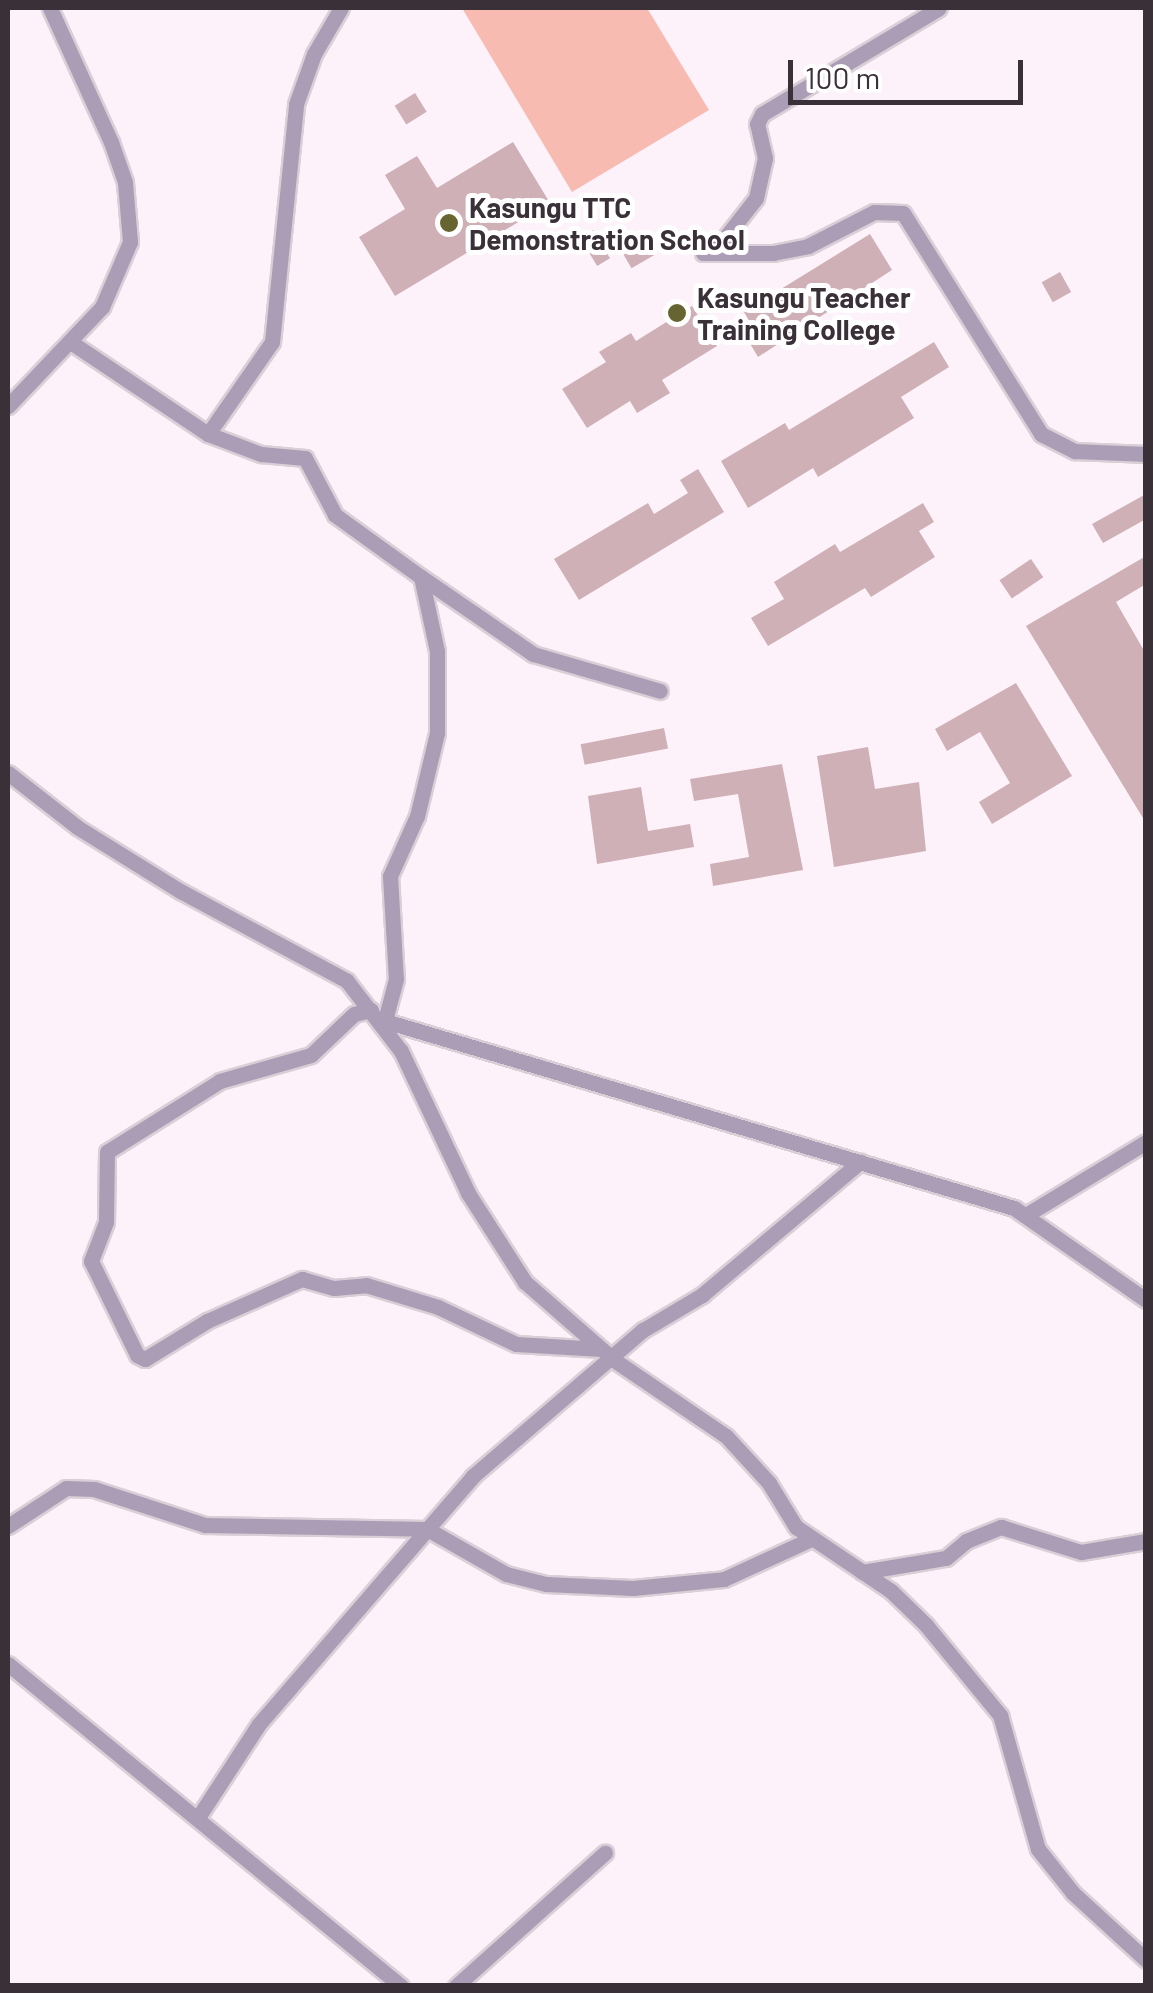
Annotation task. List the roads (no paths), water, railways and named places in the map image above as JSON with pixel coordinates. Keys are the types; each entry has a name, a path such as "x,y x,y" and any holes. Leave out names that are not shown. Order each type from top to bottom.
{"street":[{"path":"8,406 72,343 115,286 131,217 111,142 50,8"},
{"path":"208,434 272,342 296,104 314,54 342,8"},
{"path":"940,8 762,114 756,124 765,158 756,198 724,239 703,253 774,253 808,246 874,212 903,213 1042,434 1075,451 1146,454"},
{"path":"72,343 208,434 261,454 305,458 335,515 533,654 660,691"},
{"path":"384,1023 396,979 390,876 417,816 438,733 437,650 421,576"},
{"path":"8,772 77,827 182,892 339,974 384,1023 501,1252 548,1306 607,1355 726,1436 811,1539 892,1591 984,1691 1014,1751 1038,1848 1073,1893 1146,1960"},
{"path":"371,1010 354,1014 311,1055 220,1081 106,1152 106,1222 92,1261 136,1354 145,1359 207,1321 302,1279 334,1288 366,1286 438,1307 516,1344 607,1355"},
{"path":"384,1023 860,1162 1026,1215 1146,1300"},
{"path":"1026,1215 1146,1142"},
{"path":"199,1816 259,1724 426,1529 498,1452 607,1355 702,1295 860,1162"},
{"path":"8,1526 66,1488 94,1489 205,1525 426,1529 506,1574 546,1584 634,1588 724,1579 811,1539"},
{"path":"862,1572 946,1558 985,1530 1000,1528 1081,1552 1146,1541"},
{"path":"8,1664 199,1816 401,1986"},
{"path":"456,1986 606,1853"}],"place":[{"name":"Kasungu TTC Demonstration School","path":"449,223"},
{"name":"Kasungu Teacher Training College","path":"677,313"}]}
